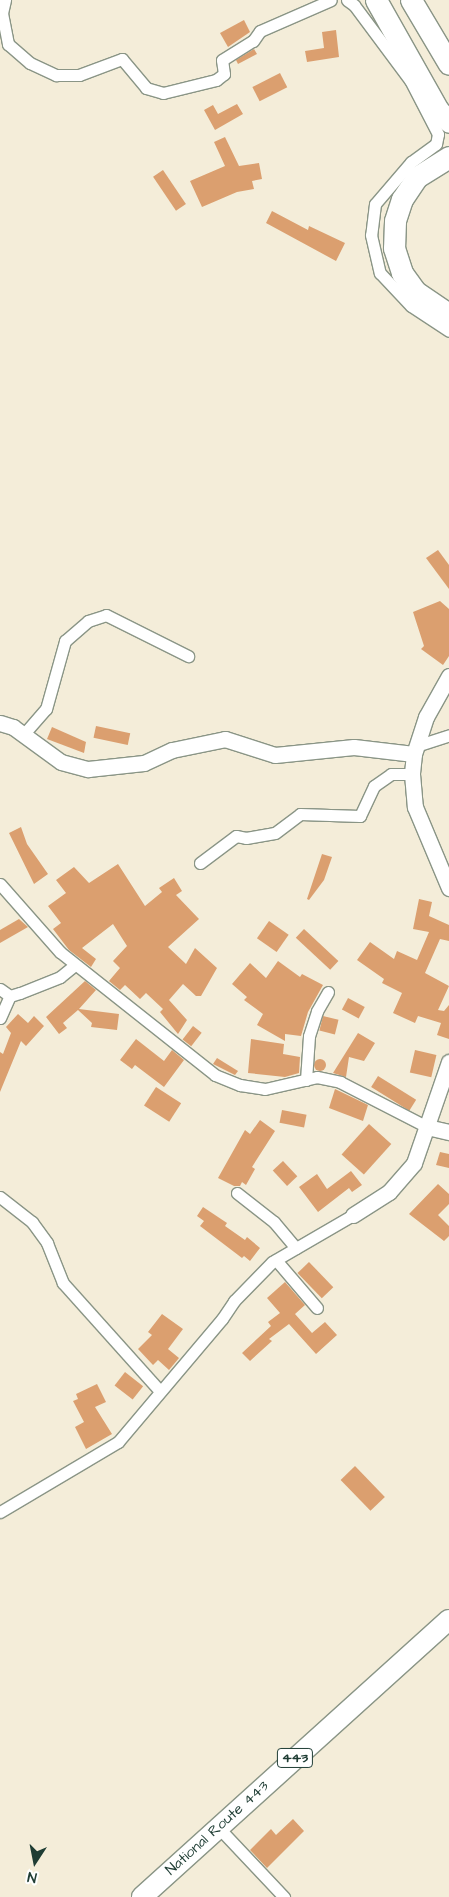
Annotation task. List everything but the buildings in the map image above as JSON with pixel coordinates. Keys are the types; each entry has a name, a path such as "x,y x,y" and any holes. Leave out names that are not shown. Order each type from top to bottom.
{"highway":[{"path":"376,0 438,110 449,122"},
{"path":"411,0 449,64"},
{"path":"426,0 449,40"},
{"path":"449,157 418,177 402,199 395,221 394,248 402,273 416,292 449,314"},
{"name":"National Route 443","path":"142,1897 217,1826 449,1620"}],"street":[{"path":"5,0 2,12 8,44 30,63 56,76 79,75 122,59 146,88 163,93 216,80 224,74 222,60 253,41 260,31 331,0"},
{"path":"347,0 354,5 410,80 438,134 436,144 411,162 375,204 371,235 380,273 411,306 449,331"},
{"path":"23,735 46,709 65,641 88,621 106,615 188,656"},
{"path":"449,676 426,717 415,750 412,774 415,807 449,888"},
{"path":"0,723 23,735 61,762 88,770 144,763 172,750 225,739 274,755 354,747 415,750 449,735"},
{"path":"200,863 236,836 246,838 275,833 300,814 360,816 374,786 391,774 412,774"},
{"path":"0,884 40,933 75,965 215,1075 240,1085 265,1089 317,1077 340,1082 428,1127 449,1132"},
{"path":"0,1018 10,996 60,976 75,965"},
{"path":"0,989 10,996"},
{"path":"306,1080 309,1036 317,1011 328,992"},
{"path":"0,1512 118,1442 160,1390 222,1319 234,1301 276,1260 389,1192 414,1163 449,1062"},
{"path":"237,1193 274,1222 296,1248"},
{"path":"0,1197 32,1222 47,1243 63,1283 160,1390"},
{"path":"276,1260 317,1308"},
{"path":"217,1826 284,1897"}]}
